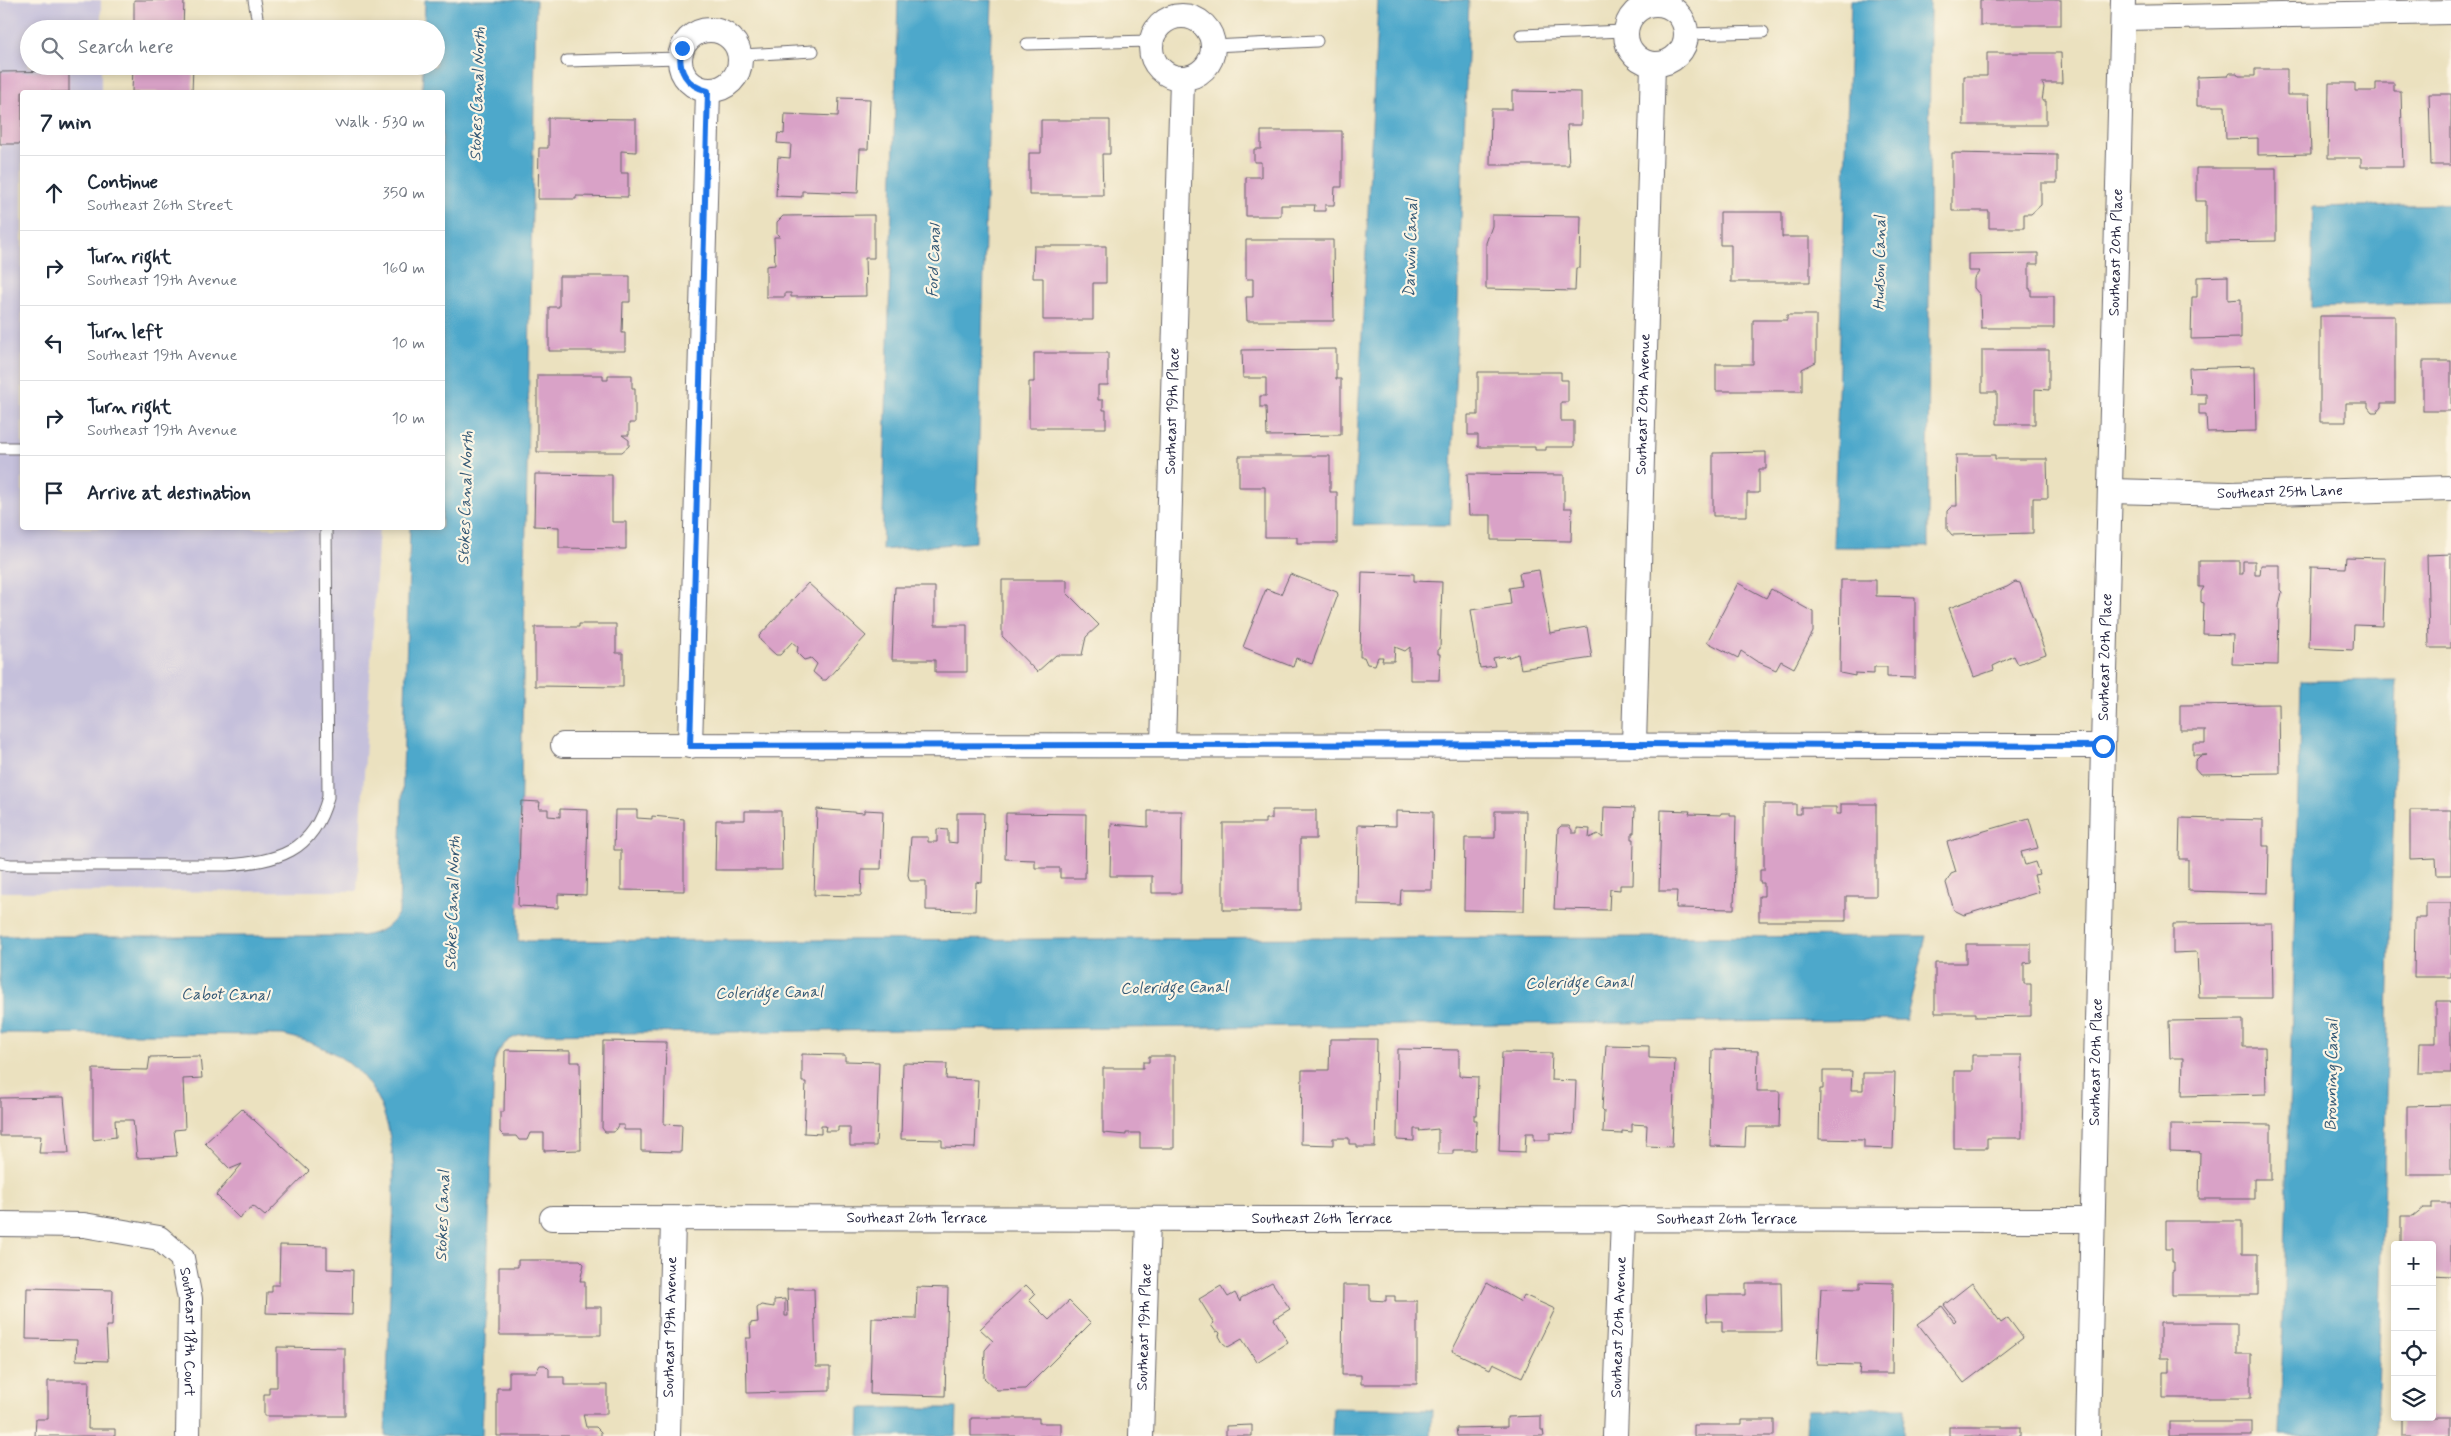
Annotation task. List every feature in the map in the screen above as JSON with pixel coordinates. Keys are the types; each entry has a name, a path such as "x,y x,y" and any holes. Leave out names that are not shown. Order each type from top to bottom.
{"street":[{"path":"1662,5 1672,9 1679,16 1686,34 1684,44 1679,53 1663,63 1652,64 1636,57 1629,49 1625,31 1634,13 1642,7 1662,5"},
{"path":"2123,9 2451,12"},
{"name":"Southeast 20th Place","path":"2088,1436 2103,746 2123,9"},
{"path":"1179,16 1198,20 1211,36 1213,46 1212,56 1208,65 1192,77 1173,78 1157,68 1152,59 1151,41 1160,24 1179,16"},
{"path":"704,30 723,33 737,46 740,55 738,73 733,81 717,90 699,89 684,77 680,58 687,40 704,30"},
{"name":"Southeast 20th Avenue","path":"1634,744 1652,64"},
{"name":"Southeast 19th Place","path":"1163,745 1176,216 1182,79"},
{"path":"690,746 708,91"},
{"name":"Southeast 25th Lane","path":"2110,491 2230,494 2451,488"},
{"path":"563,745 1634,744 2103,746"},
{"name":"Southeast 26th Terrace","path":"552,1218 2092,1220"},
{"name":"Southeast 20th Avenue","path":"1615,1436 1623,1218"},
{"name":"Southeast 19th Avenue","path":"668,1436 673,1219"},
{"name":"Southeast 19th Place","path":"1142,1436 1148,1219"},
{"name":"Southeast 18th Court","path":"0,1224 84,1225 159,1238 182,1258 190,1299 188,1436"}],"lane":[{"path":"254,0 257,20"},
{"path":"1522,35 1625,31"},
{"path":"1686,34 1763,32"},
{"path":"1028,44 1151,41"},
{"path":"1213,46 1317,41"},
{"path":"740,55 813,51"},
{"path":"567,61 680,58"},
{"path":"0,448 20,448"},
{"path":"0,863 10,865 226,865 259,862 280,857 297,848 312,834 323,817 328,797 326,530"}],"shaded area":[{"path":"0,0 101,0 101,20 20,20 20,75 101,75 101,90 20,90 20,530 379,530 357,891 0,892"}],"water":[{"path":"425,0 536,0 518,941 1926,936 1906,1020 520,1035 502,1046 494,1062 482,1436 385,1436 394,1193 393,1157 387,1124 375,1094 355,1069 325,1049 283,1035 0,1033 0,936 361,936 383,929 392,922 399,912 410,530 445,530 445,90 422,90 423,75 445,75 445,20 424,20"},
{"name":"Ford Canal","path":"898,0 992,0 976,542 882,550"},
{"name":"Darwin Canal","path":"1378,0 1469,0 1450,525 1353,525"},
{"name":"Hudson Canal","path":"1851,0 1930,0 1928,547 1833,547"},
{"path":"2451,204 2451,303 2311,307 2313,207"},
{"name":"Browning Canal","path":"2397,680 2377,1436 2280,1436 2301,681"},
{"path":"860,1408 957,1408 956,1436 859,1436"},
{"path":"1333,1408 1432,1410 1431,1436 1332,1436"},
{"path":"1905,1408 1904,1436 1806,1436 1807,1409"}],"building":[{"path":"134,0 184,0 183,20 134,20"},
{"path":"1980,0 2061,0 2061,25 1980,25"},
{"path":"1987,53 2061,53 2062,83 2042,83 2044,87 2042,101 2046,101 2046,125 1964,125 1964,76 1987,76"},
{"path":"2255,69 2287,69 2287,95 2309,95 2311,154 2258,155 2258,138 2226,139 2225,106 2197,106 2197,77 2228,76 2230,73 2237,73 2239,76 2255,76"},
{"path":"0,72 20,72 20,75 69,75 69,90 20,90 20,144 0,144"},
{"path":"133,75 193,75 192,90 132,90"},
{"path":"2329,83 2355,83 2355,91 2376,91 2376,83 2394,83 2394,91 2401,91 2403,167 2361,167 2361,158 2328,158"},
{"path":"1512,91 1581,92 1581,125 1567,125 1569,165 1490,165 1491,109 1512,109"},
{"path":"2429,94 2451,94 2451,165 2431,165"},
{"path":"839,98 870,99 868,149 860,149 858,193 802,191 802,197 776,196 778,157 790,158 791,144 777,143 778,133 784,134 785,114 838,116"},
{"path":"548,118 636,119 636,152 621,151 621,173 628,173 628,197 576,196 576,199 538,199 539,148 548,148"},
{"path":"1041,120 1110,120 1110,154 1102,154 1103,195 1029,195 1029,153 1041,153"},
{"path":"1261,131 1342,131 1342,187 1335,187 1334,205 1325,205 1325,211 1314,211 1315,205 1281,205 1281,216 1246,216 1246,177 1261,177 1261,162 1254,162 1254,149 1261,149"},
{"path":"1952,153 2057,155 2057,183 2041,183 2041,205 2031,214 2024,214 2024,228 1989,228 1989,211 1952,211"},
{"path":"2196,168 2276,168 2276,241 2206,242 2206,201 2196,201"},
{"path":"1720,212 1782,212 1782,237 1810,237 1810,282 1731,282 1731,245 1720,245"},
{"path":"874,215 874,258 865,258 866,296 791,297 791,293 785,293 785,297 766,297 766,266 775,265 774,237 780,237 777,234 777,222 783,216"},
{"path":"1492,215 1581,216 1580,268 1576,268 1575,291 1486,289 1486,243 1492,226"},
{"path":"1246,240 1333,240 1334,321 1247,321 1246,297 1253,297 1253,279 1246,279"},
{"path":"1034,246 1106,246 1106,283 1093,283 1093,320 1043,320 1043,278 1033,278"},
{"path":"2038,253 2038,264 2029,264 2029,289 2031,289 2031,296 2054,296 2054,328 1981,328 1980,295 1974,288 1974,278 1980,271 1968,271 1968,254"},
{"path":"559,276 630,276 630,302 623,302 622,333 625,333 625,351 549,351 549,307 559,307"},
{"path":"2228,276 2228,300 2241,299 2241,338 2191,339 2192,297 2197,297 2197,277"},
{"path":"1787,315 1816,315 1816,362 1802,369 1802,391 1716,391 1716,364 1753,364 1753,320 1787,320"},
{"path":"2320,316 2395,316 2395,403 2381,403 2381,407 2377,412 2372,412 2368,407 2368,403 2346,403 2346,422 2320,422"},
{"path":"1336,349 1336,379 1341,379 1341,435 1267,436 1266,407 1260,407 1260,396 1266,396 1266,378 1243,378 1242,350"},
{"path":"1982,350 2049,350 2049,390 2035,389 2035,424 1997,424 1997,392 1982,392"},
{"path":"1034,353 1108,353 1108,385 1098,385 1098,400 1103,400 1103,410 1106,410 1106,428 1029,428 1029,382 1034,382"},
{"path":"2423,361 2451,361 2451,411 2423,411"},
{"path":"2255,366 2256,431 2207,432 2206,414 2199,414 2199,404 2206,404 2206,394 2190,394 2189,368"},
{"path":"1478,372 1561,372 1561,380 1568,380 1568,402 1561,402 1561,421 1574,421 1574,447 1546,447 1546,450 1535,450 1535,447 1478,447 1478,435 1468,435 1468,415 1478,415"},
{"path":"537,375 603,375 603,380 608,380 608,375 632,375 632,388 635,388 635,423 629,423 629,435 622,435 629,440 629,446 622,452 537,452"},
{"path":"1766,452 1766,469 1759,469 1759,493 1747,493 1747,516 1713,516 1713,453"},
{"path":"1956,455 1995,455 1995,459 2047,459 2048,498 2033,498 2033,533 1952,535 1947,529 1947,511 1952,506 1957,506"},
{"path":"1239,456 1330,456 1330,492 1337,492 1337,543 1297,543 1297,537 1265,537 1265,487 1239,487"},
{"path":"535,474 612,475 612,522 626,522 626,549 559,548 559,527 534,526"},
{"path":"1467,474 1564,475 1564,508 1572,508 1571,541 1491,540 1491,515 1469,515"},
{"path":"2451,554 2451,648 2429,648 2427,555"},
{"path":"2346,557 2385,558 2383,626 2354,625 2353,650 2309,648 2311,567 2345,568"},
{"path":"2199,561 2239,561 2239,574 2243,574 2243,561 2255,561 2255,575 2260,575 2261,565 2280,565 2280,590 2282,592 2279,606 2278,665 2232,664 2233,635 2203,634 2204,603 2201,602 2201,592 2204,587 2199,587"},
{"path":"1539,570 1550,633 1587,627 1592,658 1521,669 1518,654 1506,658 1504,656 1493,658 1495,666 1480,668 1471,610 1511,604 1509,588 1521,586 1519,573"},
{"path":"1362,572 1414,574 1414,581 1442,582 1440,649 1438,649 1438,654 1440,654 1439,680 1410,680 1410,647 1405,651 1395,647 1394,661 1382,661 1383,657 1378,657 1375,665 1367,664 1364,657 1360,657"},
{"path":"1290,574 1337,592 1338,595 1312,664 1296,658 1293,667 1243,647 1266,589 1281,594"},
{"path":"1002,580 1067,580 1067,593 1099,625 1086,637 1082,655 1056,655 1037,672 1002,636"},
{"path":"1841,580 1876,580 1876,596 1915,597 1915,678 1887,677 1887,667 1874,667 1874,674 1855,673 1855,676 1840,673"},
{"path":"2015,582 2020,583 2046,654 2018,664 2014,656 1993,666 1994,670 1974,677 1949,608 2007,587"},
{"path":"808,583 866,636 826,680 822,680 813,672 817,664 811,658 804,660 797,653 798,647 792,642 780,655 776,655 760,640 759,636"},
{"path":"1738,583 1766,598 1771,589 1813,612 1813,632 1794,668 1781,661 1776,670 1756,661 1741,651 1738,658 1707,642"},
{"path":"895,587 935,587 935,625 967,625 967,672 935,672 935,660 892,660"},
{"path":"579,624 616,624 616,653 623,653 623,687 535,686 535,627 579,627"},
{"path":"2279,704 2280,773 2200,774 2195,768 2195,761 2200,756 2207,755 2193,755 2193,743 2205,743 2205,730 2180,730 2180,705"},
{"path":"521,801 540,802 539,809 548,809 548,816 560,817 560,809 588,810 586,895 558,894 558,908 518,906"},
{"path":"1764,804 1796,804 1796,814 1801,814 1801,807 1836,807 1836,814 1841,814 1841,804 1876,804 1876,896 1846,896 1846,921 1759,921 1759,896 1764,896 1764,883 1760,883 1760,870 1764,870"},
{"path":"1604,807 1635,808 1634,833 1632,833 1632,839 1634,839 1633,885 1620,885 1620,890 1610,889 1609,910 1554,909 1558,829 1561,826 1569,826 1572,833 1577,833 1577,828 1590,829 1589,838 1598,834 1603,838"},
{"path":"817,809 864,813 864,810 883,811 881,869 862,869 861,896 814,895"},
{"path":"615,810 637,810 637,818 652,819 652,816 684,819 684,891 621,890 621,850 614,850"},
{"path":"1272,810 1316,810 1316,839 1300,839 1300,910 1223,910 1223,823 1265,823 1265,819 1272,819"},
{"path":"1661,810 1690,811 1689,814 1721,815 1721,813 1730,813 1730,816 1736,816 1734,909 1676,908 1677,891 1659,891"},
{"path":"2410,810 2451,810 2451,875 2437,875 2436,858 2410,859"},
{"path":"745,811 781,811 782,870 715,870 716,820 745,820"},
{"path":"1148,811 1182,811 1181,893 1152,893 1152,876 1110,876 1111,824 1148,827"},
{"path":"1396,811 1433,812 1432,890 1401,890 1400,905 1357,904 1358,825 1396,826"},
{"path":"1495,811 1526,811 1524,911 1464,910 1465,838 1495,838"},
{"path":"957,813 984,813 982,883 976,882 975,911 926,910 926,881 910,881 908,875 911,837 928,837 928,842 937,842 937,829 948,830 948,842 957,843"},
{"path":"1006,813 1086,814 1085,878 1060,878 1060,868 1035,868 1035,860 1005,859"},
{"path":"2029,818 2038,848 2021,852 2025,865 2035,862 2039,874 2034,875 2039,892 1964,915 1954,910 1946,883 1951,874 1956,872 1947,842"},
{"path":"2180,818 2263,820 2263,846 2269,846 2268,893 2188,891 2188,859 2179,859"},
{"path":"2426,903 2451,903 2451,977 2414,977 2415,918 2426,918"},
{"path":"2272,923 2273,998 2199,998 2197,952 2173,953 2173,924"},
{"path":"1966,944 2031,944 2031,962 2024,963 2024,984 2031,984 2031,1016 1976,1017 1976,1013 1935,1013 1935,963 1966,963"},
{"path":"2436,1001 2451,1001 2451,1073 2418,1073 2419,1043 2436,1043"},
{"path":"2243,1020 2243,1047 2265,1047 2266,1094 2182,1096 2183,1058 2170,1058 2169,1021"},
{"path":"1330,1039 1377,1039 1375,1147 1357,1147 1357,1144 1349,1144 1349,1138 1333,1138 1333,1145 1301,1144 1302,1070 1329,1070"},
{"path":"603,1041 666,1042 664,1124 682,1125 681,1152 641,1151 641,1130 624,1130 624,1125 618,1125 614,1132 605,1132 602,1128"},
{"path":"1606,1045 1649,1046 1649,1058 1675,1059 1672,1147 1646,1146 1647,1125 1632,1124 1632,1132 1622,1131 1622,1134 1603,1133 1604,1111 1602,1109"},
{"path":"1398,1049 1459,1050 1459,1076 1478,1077 1477,1115 1474,1115 1474,1120 1477,1120 1476,1150 1453,1150 1453,1154 1438,1154 1438,1129 1419,1131 1420,1129 1414,1129 1414,1141 1397,1140"},
{"path":"505,1050 570,1051 570,1062 580,1062 581,1150 544,1151 544,1133 530,1133 527,1140 519,1140 516,1136 504,1136 500,1132 500,1112 504,1112"},
{"path":"1712,1050 1758,1051 1757,1091 1780,1091 1779,1127 1746,1127 1745,1147 1710,1146"},
{"path":"1502,1052 1552,1053 1551,1080 1576,1081 1574,1134 1550,1133 1550,1140 1534,1140 1534,1133 1526,1133 1525,1152 1499,1151"},
{"path":"802,1054 845,1055 845,1061 879,1062 876,1146 850,1146 850,1127 838,1127 838,1131 825,1131 826,1126 821,1126 821,1134 804,1133 806,1082 802,1082"},
{"path":"1972,1055 2022,1055 2022,1138 1987,1138 1987,1148 1954,1148 1954,1071 1972,1071"},
{"path":"200,1056 202,1078 183,1079 185,1129 174,1130 177,1156 137,1158 133,1120 115,1120 116,1137 93,1140 93,1069 148,1070 150,1057"},
{"path":"1149,1056 1174,1056 1174,1148 1140,1148 1140,1133 1126,1133 1126,1135 1103,1133 1103,1068 1143,1068 1143,1062 1149,1062"},
{"path":"903,1063 947,1064 946,1079 978,1080 975,1148 942,1147 942,1140 901,1139"},
{"path":"1823,1071 1852,1071 1851,1090 1863,1090 1863,1073 1895,1073 1893,1149 1864,1148 1864,1140 1819,1139 1820,1089 1823,1089"},
{"path":"64,1097 69,1153 39,1153 41,1136 0,1136 0,1098"},
{"path":"2451,1105 2451,1175 2407,1175 2407,1106"},
{"path":"242,1109 309,1171 265,1216 253,1206 239,1218 216,1195 242,1164 230,1169 205,1143"},
{"path":"2170,1124 2271,1125 2271,1179 2254,1179 2254,1199 2199,1199 2200,1152 2170,1151"},
{"path":"2432,1203 2451,1203 2451,1276 2436,1275 2436,1241 2401,1241 2401,1216 2413,1216 2423,1208 2432,1208"},
{"path":"2166,1221 2242,1221 2242,1254 2258,1254 2258,1295 2172,1295 2174,1262 2172,1262 2172,1249 2166,1249"},
{"path":"280,1245 327,1246 327,1269 353,1270 352,1315 266,1313 267,1292 272,1292 272,1285 279,1285"},
{"path":"518,1260 580,1260 584,1264 580,1281 585,1281 585,1307 601,1307 601,1335 499,1335 499,1267 518,1267"},
{"path":"1272,1282 1290,1309 1274,1319 1288,1342 1257,1362 1242,1339 1228,1347 1223,1343 1219,1336 1220,1333 1216,1332 1211,1325 1214,1323 1199,1299 1221,1286 1228,1297 1235,1293 1240,1302 1241,1298"},
{"path":"1860,1282 1893,1283 1892,1374 1859,1374 1860,1365 1817,1364 1821,1288 1860,1289"},
{"path":"1487,1283 1521,1302 1524,1295 1555,1309 1522,1377 1493,1363 1490,1369 1452,1351"},
{"path":"1746,1283 1781,1283 1782,1332 1722,1332 1722,1321 1707,1321 1706,1295 1746,1295"},
{"path":"1972,1283 2001,1323 2008,1318 2023,1338 1964,1383 1918,1324 1942,1306 1954,1322 1956,1320 1944,1305"},
{"path":"1026,1285 1035,1294 1029,1300 1049,1320 1069,1301 1091,1323 1025,1389 997,1390 984,1378 985,1350 993,1341 980,1329"},
{"path":"1343,1285 1370,1285 1370,1300 1386,1301 1386,1296 1395,1296 1395,1301 1417,1301 1417,1384 1361,1384 1361,1375 1342,1375"},
{"path":"917,1287 948,1288 945,1396 870,1394 872,1318 916,1319"},
{"path":"27,1288 113,1290 112,1326 106,1326 108,1361 76,1360 77,1340 26,1339"},
{"path":"787,1289 814,1289 816,1367 830,1367 830,1391 747,1393 746,1338 751,1338 750,1323 758,1322 757,1308 761,1305 774,1307 774,1300 785,1299 785,1316 788,1316"},
{"path":"2160,1323 2237,1323 2237,1354 2251,1354 2251,1398 2163,1398 2163,1372 2169,1372 2169,1358 2160,1358"},
{"path":"277,1347 345,1348 345,1416 264,1416 264,1394 269,1394 269,1387 277,1387"},
{"path":"540,1365 545,1365 549,1369 549,1377 564,1377 564,1385 607,1385 607,1414 583,1414 586,1427 596,1427 601,1432 601,1436 497,1436 497,1388 509,1388 509,1372 536,1372"},
{"path":"48,1381 89,1381 88,1429 115,1429 115,1436 35,1436 36,1419 48,1419"},
{"path":"1541,1416 1541,1430 1543,1430 1544,1436 1457,1436 1456,1428 1507,1427 1507,1417"},
{"path":"2436,1417 2451,1417 2451,1436 2402,1436 2402,1421 2436,1421"},
{"path":"971,1418 1039,1418 1039,1423 1061,1423 1061,1436 971,1436"},
{"path":"1742,1420 1774,1420 1774,1436 1694,1436 1694,1425 1742,1425"},
{"path":"2169,1422 2252,1422 2252,1436 2169,1436"},
{"path":"1252,1425 1252,1436 1226,1436 1226,1426"},
{"path":"1949,1427 2020,1427 2020,1436 1949,1436"}],"route":[{"path":"682,48 680,68 684,77 690,84 708,91 690,667 690,746 1634,744 2103,746"}],"water label":[{"name":"Stokes Canal North","path":"478,94"},
{"name":"Stokes Canal North","path":"466,498"},
{"name":"Stokes Canal North","path":"453,903"},
{"name":"Coleridge Canal","path":"1579,983"},
{"name":"Coleridge Canal","path":"1174,988"},
{"name":"Coleridge Canal","path":"769,993"},
{"name":"Cabot Canal","path":"225,995"},
{"name":"Stokes Canal","path":"443,1216"}]}
